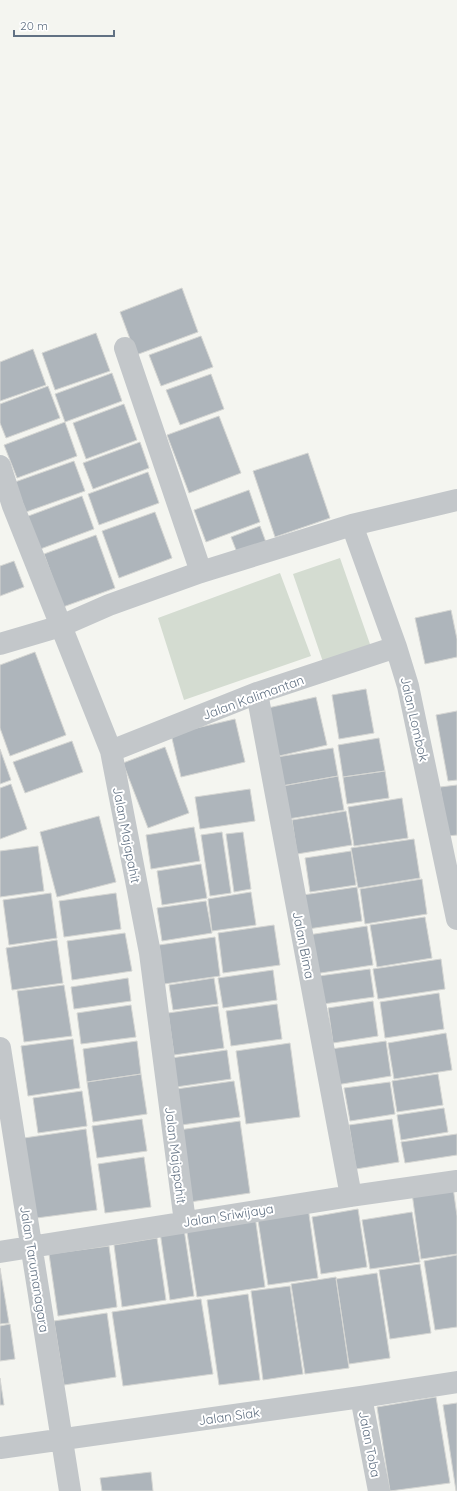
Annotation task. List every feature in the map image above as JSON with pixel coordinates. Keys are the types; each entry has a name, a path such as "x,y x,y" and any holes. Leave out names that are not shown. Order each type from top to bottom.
{"street":[{"path":"125,348 201,572"},
{"name":"Jalan Majapahit","path":"0,466 13,506 111,752 150,953 185,1222"},
{"path":"0,644 61,626 108,605 201,572 352,525 457,500"},
{"name":"Jalan Lombok","path":"352,525 396,647 408,686 422,746 457,919"},
{"name":"Jalan Kalimantan","path":"111,752 257,694 396,647"},
{"name":"Jalan Bima","path":"257,694 351,1196"},
{"name":"Jalan Tarumanagara","path":"0,1048 60,1438 70,1491"},
{"name":"Jalan Sriwijaya","path":"0,1252 351,1196 457,1181"},
{"name":"Jalan Siak","path":"0,1448 60,1438 360,1398 457,1382"},
{"name":"Jalan Toba","path":"360,1398 379,1491"}],"shaded area":[{"path":"340,558 371,647 323,662 293,574"},
{"path":"280,573 311,656 184,700 158,618"}],"building":[{"path":"182,288 198,332 136,355 120,312"},
{"path":"96,333 110,371 55,390 42,353"},
{"path":"201,336 213,367 161,386 149,355"},
{"path":"33,349 46,385 0,401 0,362"},
{"path":"112,373 122,401 65,422 55,394"},
{"path":"211,374 224,409 180,425 166,390"},
{"path":"48,386 60,418 6,438 0,423 0,404"},
{"path":"124,404 137,440 86,459 73,423"},
{"path":"219,416 241,473 189,493 167,435"},
{"path":"65,422 77,456 17,478 4,445"},
{"path":"140,442 149,468 93,489 83,463"},
{"path":"308,453 330,518 275,537 253,471"},
{"path":"74,461 85,491 26,512 15,482"},
{"path":"148,472 159,503 99,525 88,494"},
{"path":"249,490 260,522 206,542 194,510"},
{"path":"82,496 94,529 35,551 23,518"},
{"path":"155,512 172,558 119,578 102,531"},
{"path":"260,526 267,545 238,555 231,537"},
{"path":"96,535 115,588 63,607 44,554"},
{"path":"14,561 24,587 0,596 0,566"},
{"path":"451,610 457,639 457,657 425,664 415,618"},
{"path":"35,652 66,735 10,756 0,728 0,665"},
{"path":"366,689 374,733 339,739 332,695"},
{"path":"316,697 327,745 279,756 268,708"},
{"path":"457,711 457,780 448,781 436,715"},
{"path":"235,719 245,762 181,777 171,734"},
{"path":"379,738 385,771 343,777 338,745"},
{"path":"72,741 83,772 25,793 13,762"},
{"path":"165,747 189,813 148,828 123,763"},
{"path":"333,748 338,776 282,786 277,757"},
{"path":"0,749 11,780 0,784"},
{"path":"385,771 389,798 347,804 343,777"},
{"path":"338,776 344,810 288,819 282,786"},
{"path":"11,784 27,829 0,839 0,788"},
{"path":"457,785 457,835 448,836 440,787"},
{"path":"250,789 255,821 200,829 195,797"},
{"path":"402,798 408,838 354,846 348,807"},
{"path":"346,811 352,845 297,854 292,820"},
{"path":"99,816 116,882 57,897 40,832"},
{"path":"194,827 200,861 151,869 146,835"},
{"path":"222,832 231,893 210,896 201,835"},
{"path":"243,832 251,889 234,892 226,834"},
{"path":"414,839 420,878 358,888 351,848"},
{"path":"38,846 44,891 0,897 0,851"},
{"path":"351,851 356,885 310,892 305,858"},
{"path":"201,864 207,898 162,905 157,871"},
{"path":"422,879 427,914 365,924 360,889"},
{"path":"357,887 362,921 308,929 303,895"},
{"path":"251,892 256,925 212,931 208,899"},
{"path":"51,893 57,938 9,945 3,900"},
{"path":"116,893 121,929 64,937 59,901"},
{"path":"206,901 212,933 162,941 157,908"},
{"path":"425,917 432,958 377,967 370,925"},
{"path":"274,925 280,965 223,973 218,933"},
{"path":"367,926 373,965 314,974 308,935"},
{"path":"125,933 132,971 72,980 67,941"},
{"path":"215,937 220,976 164,984 159,945"},
{"path":"57,940 63,983 12,990 6,948"},
{"path":"441,959 445,989 378,999 373,969"},
{"path":"370,969 374,997 323,1004 319,976"},
{"path":"273,970 277,1000 223,1008 218,978"},
{"path":"128,978 131,1001 74,1009 71,987"},
{"path":"214,978 218,1004 173,1010 169,985"},
{"path":"64,985 72,1036 24,1042 17,991"},
{"path":"439,993 444,1029 385,1038 380,1002"},
{"path":"373,1001 378,1036 333,1043 328,1008"},
{"path":"277,1004 282,1039 231,1046 226,1011"},
{"path":"131,1005 136,1037 81,1044 77,1013"},
{"path":"218,1006 224,1048 174,1055 168,1013"},
{"path":"446,1033 452,1070 394,1079 388,1043"},
{"path":"73,1039 80,1088 28,1096 21,1046"},
{"path":"137,1041 141,1074 87,1082 83,1049"},
{"path":"386,1041 391,1076 336,1085 331,1049"},
{"path":"290,1043 300,1117 246,1124 236,1051"},
{"path":"227,1050 231,1079 176,1087 171,1058"},
{"path":"141,1074 147,1114 93,1122 87,1082"},
{"path":"438,1074 443,1105 397,1112 392,1081"},
{"path":"234,1081 240,1117 174,1126 169,1090"},
{"path":"390,1082 395,1114 350,1121 344,1088"},
{"path":"82,1091 87,1126 38,1133 33,1098"},
{"path":"444,1108 448,1132 401,1140 397,1115"},
{"path":"142,1119 147,1151 97,1158 92,1126"},
{"path":"392,1119 399,1162 356,1169 349,1125"},
{"path":"240,1121 250,1193 190,1202 179,1130"},
{"path":"86,1129 97,1210 29,1219 17,1139"},
{"path":"457,1134 457,1155 405,1163 401,1142"},
{"path":"144,1157 151,1207 105,1213 98,1164"},
{"path":"453,1187 457,1216 457,1254 421,1259 412,1193"},
{"path":"308,1207 318,1278 268,1285 257,1214"},
{"path":"358,1209 367,1267 321,1274 312,1217"},
{"path":"412,1212 420,1262 370,1269 362,1220"},
{"path":"255,1216 265,1287 197,1297 186,1226"},
{"path":"184,1229 194,1296 170,1300 160,1232"},
{"path":"157,1238 166,1300 122,1307 114,1245"},
{"path":"109,1246 117,1307 58,1316 49,1254"},
{"path":"457,1255 457,1327 435,1330 424,1261"},
{"path":"420,1264 431,1333 390,1339 379,1270"},
{"path":"0,1268 9,1323 0,1324"},
{"path":"377,1273 390,1358 349,1364 336,1279"},
{"path":"336,1277 349,1368 305,1374 291,1284"},
{"path":"290,1286 303,1374 263,1380 251,1291"},
{"path":"248,1294 260,1380 219,1385 207,1300"},
{"path":"201,1299 213,1374 123,1386 112,1312"},
{"path":"107,1313 116,1377 64,1385 54,1321"},
{"path":"10,1324 15,1359 0,1361 0,1326"},
{"path":"0,1378 4,1405 0,1405"},
{"path":"436,1397 450,1483 390,1491 377,1407"},
{"path":"457,1403 457,1491 456,1491 443,1405"},
{"path":"151,1472 153,1491 102,1491 100,1478"}]}
